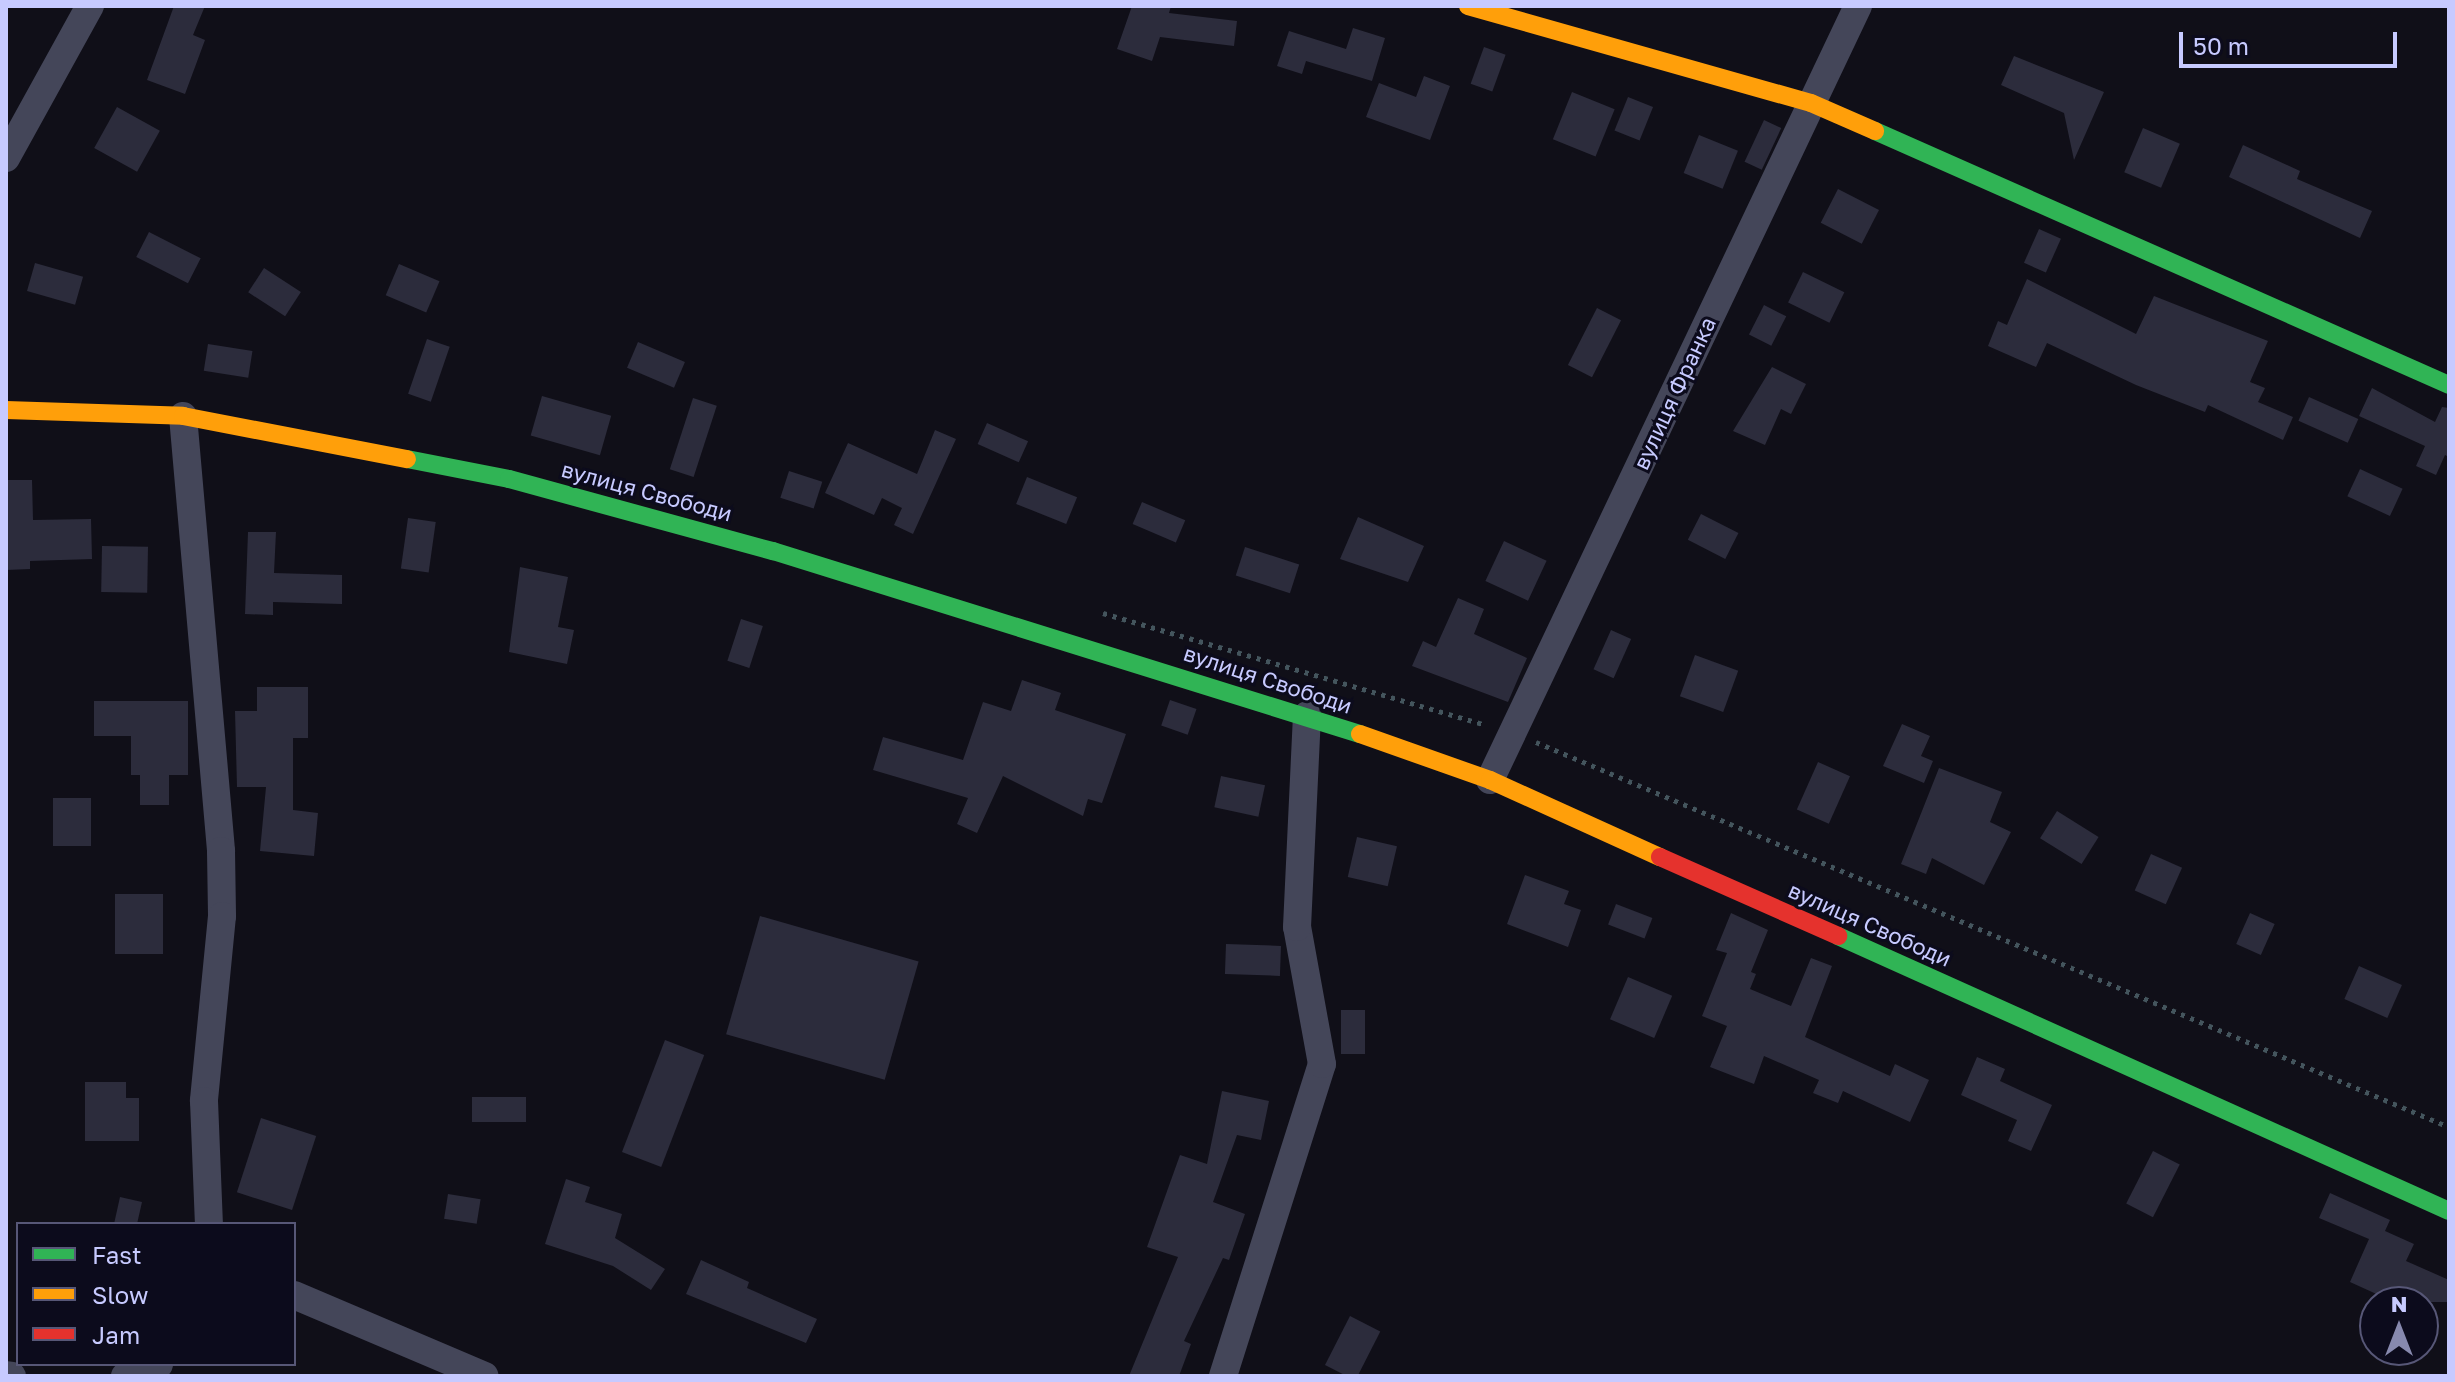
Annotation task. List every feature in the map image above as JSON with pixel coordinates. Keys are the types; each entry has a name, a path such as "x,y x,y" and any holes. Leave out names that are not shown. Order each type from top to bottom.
{"street":[{"path":"6,158 90,6"},
{"path":"1468,6 1811,103 2449,385"},
{"name":"вулиця Франка","path":"1490,780 1858,6"},
{"name":"вулиця Свободи","path":"6,410 183,416 509,479 773,551 1307,715 1490,780 2449,1211"},
{"path":"183,416 221,851 222,916 204,1101 209,1222"},
{"path":"1223,1376 1322,1064 1297,927 1307,715"},
{"path":"296,1296 485,1376"},
{"path":"125,1376 153,1366"},
{"path":"6,1375 12,1376"}],"path":[{"path":"1092,610 1512,734 2449,1127"}],"building":[{"path":"174,6 205,6 193,35 205,40 185,94 147,80"},
{"path":"1132,6 1171,6 1169,13 1237,21 1234,46 1160,37 1152,61 1117,49"},
{"path":"1353,28 1385,38 1372,81 1306,61 1302,74 1277,66 1289,31 1346,49"},
{"path":"1484,47 1506,55 1492,92 1471,84"},
{"path":"2014,56 2104,92 2074,160 2064,113 2001,85"},
{"path":"1424,76 1450,86 1430,140 1366,117 1379,83 1416,97"},
{"path":"1572,92 1615,109 1596,157 1553,139"},
{"path":"1628,97 1653,107 1640,140 1615,130"},
{"path":"117,107 160,131 137,172 94,148"},
{"path":"1764,120 1781,128 1762,170 1745,162"},
{"path":"2143,128 2180,144 2161,188 2124,172"},
{"path":"1699,135 1738,151 1723,189 1684,173"},
{"path":"2243,145 2300,171 2297,179 2372,211 2360,238 2229,177"},
{"path":"1838,189 1879,210 1862,244 1821,223"},
{"path":"2039,229 2061,239 2046,273 2024,263"},
{"path":"149,232 201,258 188,283 136,257"},
{"path":"35,263 83,277 75,305 27,291"},
{"path":"399,264 440,281 426,312 386,295"},
{"path":"264,268 301,292 285,316 248,292"},
{"path":"1803,272 1844,292 1829,323 1788,303"},
{"path":"2027,279 2136,334 2154,296 2268,341 2250,382 2265,388 2258,402 2293,417 2283,440 2208,405 2205,412 2136,385 2047,343 2036,367 1988,346 1998,321 2007,325"},
{"path":"1764,305 1786,316 1771,346 1749,334"},
{"path":"1597,308 1621,320 1592,377 1568,365"},
{"path":"427,339 450,347 431,402 408,394"},
{"path":"638,342 685,362 674,388 627,368"},
{"path":"208,344 252,351 248,378 204,371"},
{"path":"1772,367 1806,384 1791,414 1781,409 1765,445 1733,431"},
{"path":"2372,388 2435,422 2442,407 2449,408 2449,457 2445,455 2436,475 2416,466 2425,446 2359,416"},
{"path":"542,396 611,416 600,455 531,435"},
{"path":"2309,397 2358,419 2348,443 2298,421"},
{"path":"693,398 717,406 694,477 670,469"},
{"path":"987,423 1028,441 1019,462 978,444"},
{"path":"935,430 956,439 913,534 894,525 902,508 882,498 874,515 825,493 848,443 917,474"},
{"path":"2360,469 2403,489 2390,516 2347,496"},
{"path":"789,471 822,482 814,508 780,498"},
{"path":"1027,477 1077,497 1066,524 1016,504"},
{"path":"7,480 32,480 33,520 91,519 92,559 30,561 30,569 6,570"},
{"path":"1142,502 1185,520 1176,542 1133,524"},
{"path":"1701,514 1738,533 1725,559 1688,540"},
{"path":"1358,517 1424,546 1408,582 1340,559"},
{"path":"408,518 436,522 429,572 401,569"},
{"path":"248,532 276,532 274,573 342,575 342,604 273,602 273,615 245,614"},
{"path":"1504,541 1547,561 1528,601 1485,581"},
{"path":"102,546 148,547 147,593 101,592"},
{"path":"1245,547 1299,565 1290,593 1236,576"},
{"path":"520,567 568,577 558,627 574,630 567,664 509,652"},
{"path":"1458,598 1484,609 1474,634 1527,658 1508,702 1412,666 1423,641 1436,647"},
{"path":"741,619 763,626 749,668 727,661"},
{"path":"1611,630 1631,639 1614,678 1594,669"},
{"path":"1695,655 1738,671 1723,712 1680,696"},
{"path":"1022,680 1061,693 1055,710 1126,734 1102,803 1088,799 1083,816 1003,776 977,833 957,824 968,798 873,770 883,737 963,760 983,702 1011,711"},
{"path":"257,687 308,687 308,738 293,738 293,810 318,813 314,856 260,851 266,787 237,787 235,711 257,711"},
{"path":"1170,700 1196,709 1188,735 1161,726"},
{"path":"94,701 188,701 188,775 169,775 169,805 140,805 140,775 131,775 131,736 94,736"},
{"path":"1902,724 1930,736 1921,756 1933,761 1924,783 1883,766"},
{"path":"1818,762 1850,776 1829,824 1797,810"},
{"path":"1939,768 2002,792 1990,822 2011,832 1984,885 1932,858 1926,874 1901,864"},
{"path":"1221,776 1265,785 1258,817 1214,807"},
{"path":"53,798 91,798 91,846 53,846"},
{"path":"2057,811 2099,837 2082,864 2040,838"},
{"path":"1357,837 1397,846 1388,886 1348,877"},
{"path":"2151,854 2182,868 2166,904 2135,891"},
{"path":"1525,875 1569,891 1564,904 1581,910 1568,947 1507,924"},
{"path":"115,894 163,894 163,954 115,954"},
{"path":"1616,904 1652,918 1645,939 1608,925"},
{"path":"1731,913 1768,930 1751,972 1756,974 1750,989 1791,1006 1811,958 1832,966 1805,1037 1890,1076 1895,1064 1929,1080 1910,1122 1843,1091 1838,1103 1813,1093 1819,1080 1764,1056 1754,1084 1710,1067 1727,1026 1702,1016 1727,953 1716,950"},
{"path":"2250,913 2275,924 2261,955 2236,944"},
{"path":"760,916 919,961 885,1080 726,1034"},
{"path":"1226,944 1281,946 1280,976 1225,974"},
{"path":"2359,966 2402,985 2387,1018 2344,999"},
{"path":"1628,977 1672,996 1654,1038 1610,1019"},
{"path":"1341,1010 1365,1010 1365,1054 1341,1054"},
{"path":"665,1040 704,1055 661,1167 622,1152"},
{"path":"1977,1057 2005,1069 2000,1081 2052,1105 2031,1151 2008,1141 2017,1120 1961,1095"},
{"path":"85,1082 126,1082 126,1098 139,1098 139,1141 85,1141"},
{"path":"1222,1091 1269,1101 1261,1140 1237,1135 1213,1202 1245,1214 1229,1260 1223,1258 1184,1341 1191,1344 1179,1376 1129,1376 1178,1257 1147,1247 1180,1155 1207,1164"},
{"path":"472,1097 526,1097 526,1122 472,1122"},
{"path":"261,1118 316,1136 292,1210 237,1192"},
{"path":"2153,1151 2180,1165 2153,1217 2126,1204"},
{"path":"566,1179 590,1187 585,1202 622,1214 615,1238 665,1269 651,1290 613,1266 545,1244"},
{"path":"2330,1193 2390,1220 2385,1231 2414,1244 2406,1261 2449,1280 2449,1302 2439,1302 2439,1286 2359,1286 2350,1282 2369,1239 2319,1218"},
{"path":"448,1194 481,1199 477,1224 444,1219"},
{"path":"120,1197 142,1202 137,1222 114,1222"},
{"path":"701,1260 749,1282 747,1288 817,1319 806,1343 686,1294"},
{"path":"1350,1316 1380,1331 1358,1376 1347,1376 1325,1365"}],"traffic: fast":[{"path":"1875,131 2449,385"},
{"path":"407,459 509,479 773,551 1360,734"},
{"path":"1838,936 2449,1211"}],"traffic: slow":[{"path":"1468,6 1811,103 1875,131"},
{"path":"6,410 183,416 407,459"},
{"path":"1360,734 1490,780 1660,857"}],"traffic: jam":[{"path":"1660,857 1838,936"}]}
